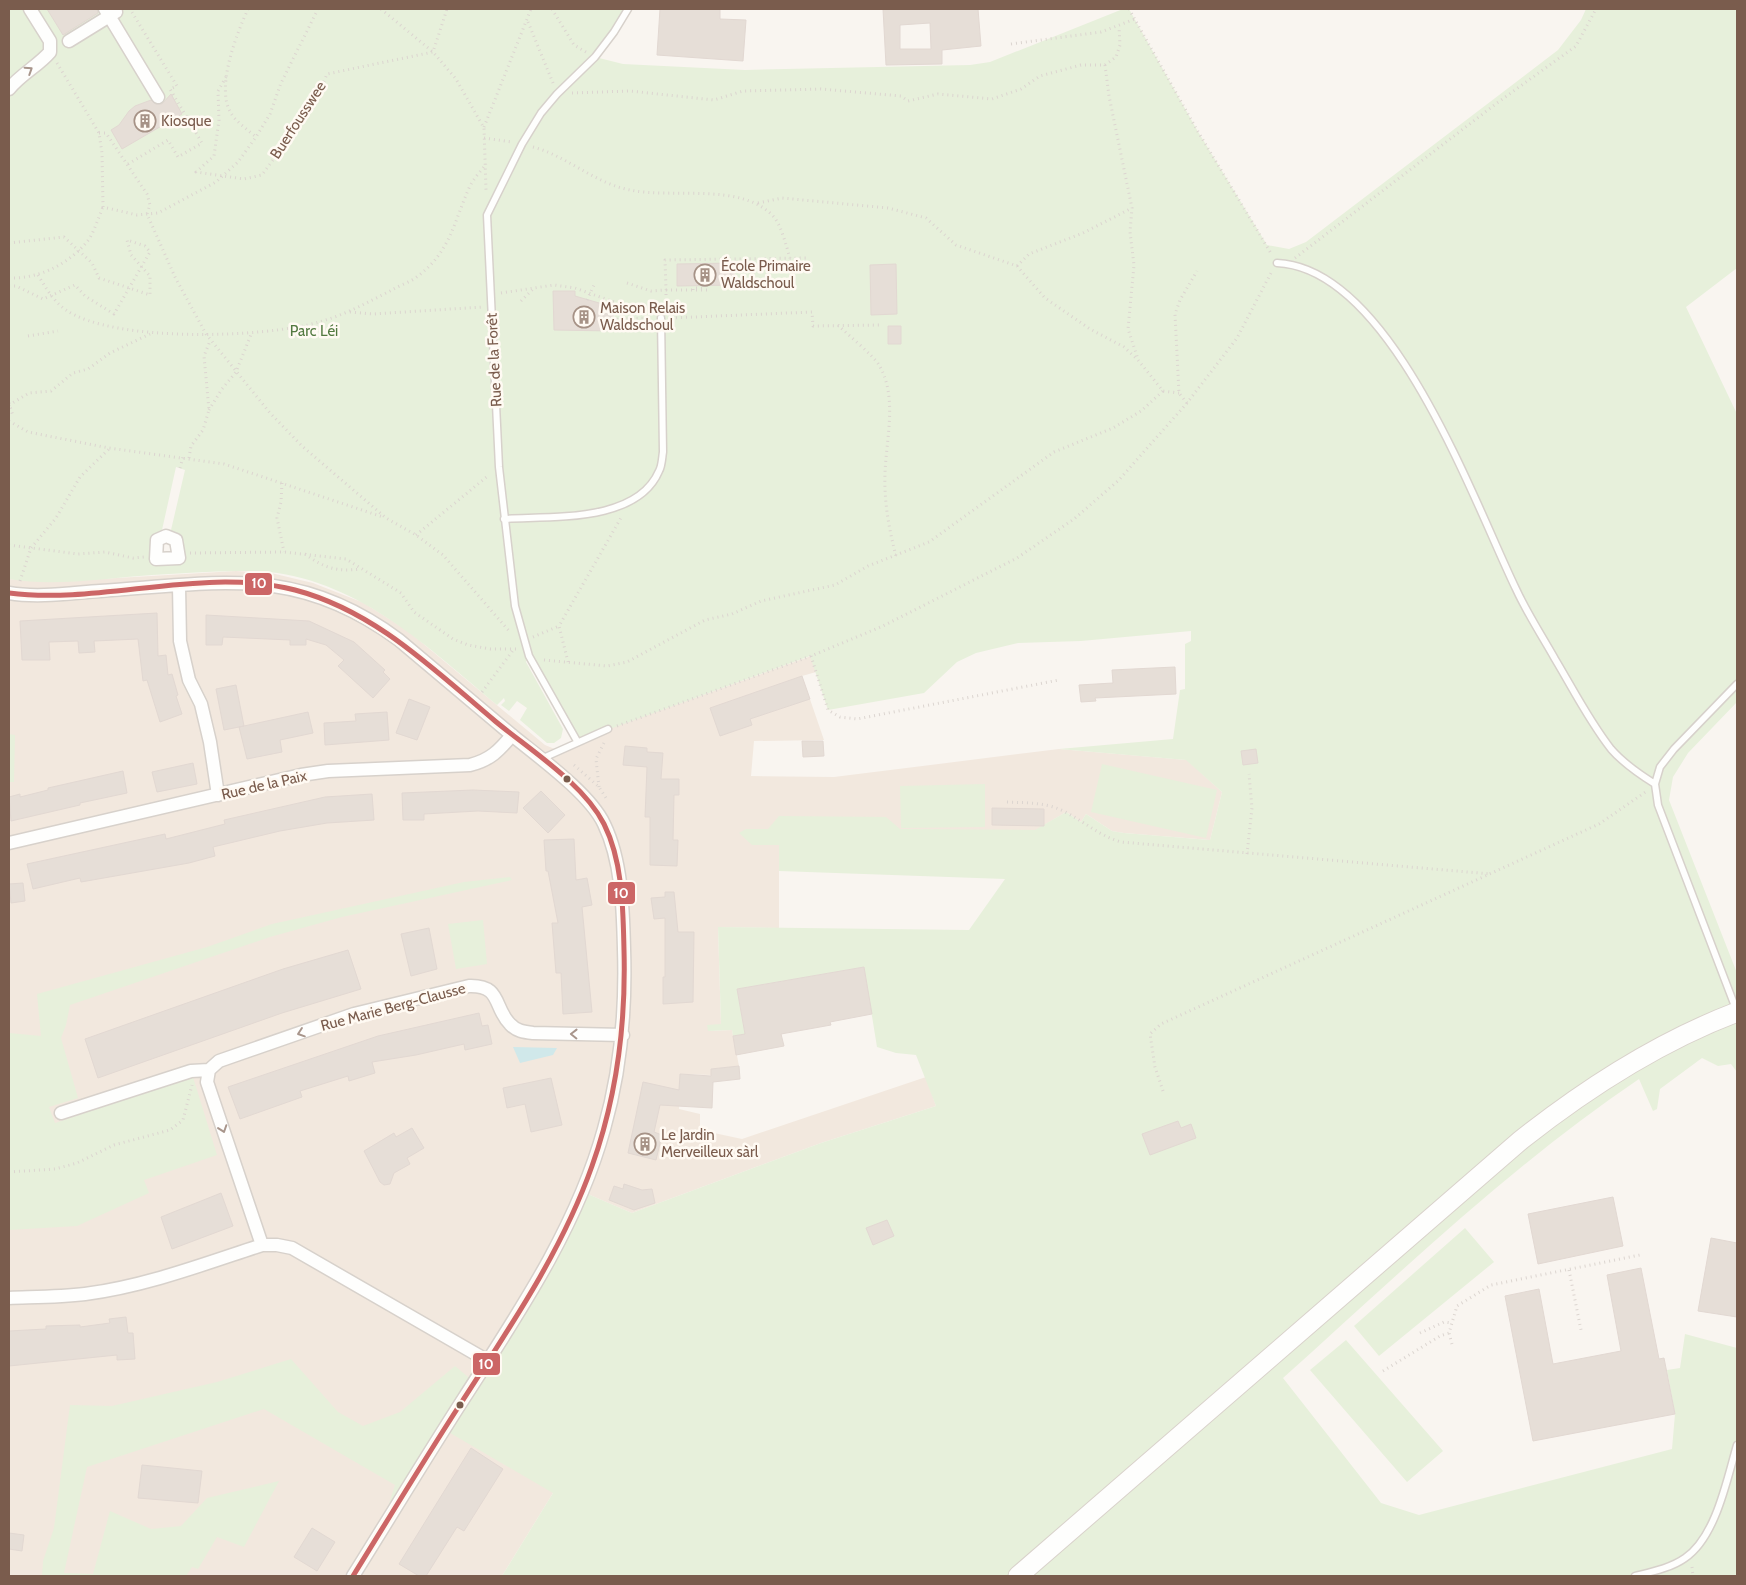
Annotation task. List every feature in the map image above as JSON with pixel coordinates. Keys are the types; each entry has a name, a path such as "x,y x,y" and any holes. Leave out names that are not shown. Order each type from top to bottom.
{"main road":[{"path":"1018,1576 1521,1140 1566,1104 1662,1044 1737,1012"}],"street":[{"path":"9,88 20,75 44,59 50,52 50,41 30,9"},
{"path":"69,41 110,12 158,97"},
{"path":"166,536 176,540 178,553 178,558 156,559 157,540 166,536"},
{"path":"9,593 50,594 236,582 269,584 307,591 336,602 375,622 540,758 586,799 604,822 612,844 624,924 625,982 623,1035 604,1130 583,1192 557,1244 488,1361 353,1576"},
{"path":"179,586 180,641 189,680 203,714 218,795"},
{"name":"Rue de la Paix","path":"9,843 328,771 470,765 483,762 494,755 512,735"},
{"name":"Rue Marie Berg-Clausse","path":"61,1113 192,1071 209,1070 219,1061 354,1014 469,986 481,986 492,991 509,1024 519,1030 532,1033 623,1035"},
{"path":"209,1070 208,1082 262,1245"},
{"path":"9,1298 85,1294 129,1286 166,1277 262,1245 277,1244 292,1248 488,1361"}],"lane":[{"name":"Rue de la Forêt","path":"578,741 529,656 515,606 499,467 487,215 522,144 541,113 557,94 595,57 628,9"},
{"path":"1277,263 1289,263 1318,274 1348,294 1392,344 1437,421 1517,592 1590,720 1622,760 1655,784"},
{"path":"504,519 601,513 632,500 650,486 660,471 663,452 661,318"},
{"path":"1737,684 1674,749 1660,767 1655,784 1658,805 1737,1012"},
{"path":"540,758 608,729"},
{"path":"1635,1576 1657,1570 1686,1558 1702,1541 1714,1519 1737,1445"}],"path":[{"path":"248,9 239,28 226,77 227,102 231,113 256,137"},
{"path":"103,207 119,213 158,213 188,200 216,182 238,162 270,114 281,83 318,9"},
{"path":"382,9 433,52 456,79 484,128"},
{"path":"433,52 447,9"},
{"path":"487,215 484,128 528,22 531,9"},
{"path":"552,9 574,45 595,57"},
{"path":"608,729 811,656 883,626 1008,562 1074,519 1119,480 1186,403 1237,338 1277,263 1197,130 1129,9"},
{"path":"1289,263 1496,103 1576,46 1596,9"},
{"path":"1012,44 1101,32 1119,27 1135,19"},
{"path":"528,22 557,94 630,91 714,100 743,91 821,90 901,96 908,101 938,94 992,99 1020,90 1040,76 1081,65 1105,65 1116,57 1120,45 1119,27"},
{"path":"9,278 38,275 64,262 87,242 103,207 102,154 99,133 50,52"},
{"name":"Buerfousswee","path":"226,77 218,90 219,120 214,156 196,172 244,179 262,175 278,153 296,119 320,91 327,74 433,52"},
{"path":"1105,65 1109,96 1132,208 1130,232 1134,265 1128,329 1138,360"},
{"path":"99,133 106,133 147,194 150,205 147,214 175,277 210,340 270,413 302,446 386,518"},
{"path":"484,138 522,144 548,151 593,178 630,190 732,197 758,203 782,198 888,208 926,218 956,245 1017,266 1045,298 1090,329 1124,347 1138,360 1163,391 1178,393"},
{"path":"38,275 52,298 67,311 95,322 150,334 252,332 280,330 318,323 350,312 416,277 434,262 447,245 471,184 486,164"},
{"path":"758,203 774,217 790,258"},
{"path":"1017,266 1029,254 1083,233 1132,208"},
{"path":"9,243 64,237 92,263 99,278 116,283 124,286 133,289 150,295 150,276 144,269 138,262 131,255 127,240 145,246 150,252 146,260 141,267 132,283 128,291 114,314 86,296 75,285 43,299 16,286 9,286"},
{"path":"806,258 665,260 666,318 812,312 813,326 882,325"},
{"path":"1186,403 1178,393 1175,314 1180,300 1197,271"},
{"path":"587,300 595,283"},
{"path":"627,283 651,291 707,290"},
{"path":"693,290 693,288 706,288 705,285"},
{"path":"490,295 535,286 575,288 617,303 617,319 661,318"},
{"path":"521,301 535,286"},
{"path":"350,312 373,314 450,311 491,306"},
{"path":"838,325 879,365 888,392 890,418 885,474 887,518 896,556"},
{"path":"28,336 58,331"},
{"path":"189,458 191,446 203,430 209,410 222,389 236,372 252,332"},
{"path":"13,416 9,404 29,393 51,391 73,373 88,369 110,353 150,334"},
{"path":"209,410 204,356 210,340"},
{"path":"529,656 552,662 607,666 627,662 705,620 732,614 761,602 835,585 868,566 929,542 1054,452 1113,428 1141,411 1163,391"},
{"path":"9,421 28,432 109,448 224,464 386,518 416,535 443,555 509,631 524,642 559,626 632,500"},
{"path":"20,581 31,548 56,518 80,477 109,448"},
{"path":"180,468 183,457"},
{"path":"416,535 499,467"},
{"path":"282,483 281,502 276,518 284,552"},
{"path":"9,545 78,554 105,552 132,558 155,555"},
{"path":"178,553 284,552 346,559 401,593 414,612 453,639 490,648 514,648 473,702"},
{"path":"304,553 320,566 347,571 362,569"},
{"path":"559,626 568,662"},
{"path":"811,656 828,710 840,717 857,719 1059,680"},
{"path":"600,796 596,759 602,744 608,739"},
{"path":"557,750 599,787"},
{"path":"1247,854 1252,808 1249,774"},
{"path":"1163,1091 1150,1042 1150,1034 1161,1024 1599,824 1655,784"},
{"path":"1007,802 1044,804 1066,812 1107,838 1121,842 1491,874"},
{"path":"9,1172 55,1169 77,1163 114,1145 170,1130 183,1120 192,1082 209,1070"},
{"path":"1452,1344 1449,1333 1457,1306 1491,1286 1640,1255"},
{"path":"1569,1270 1581,1330"},
{"path":"1420,1333 1444,1322 1452,1323"},
{"path":"1383,1371 1440,1336 1449,1333"}],"shaded area":[{"path":"236,571 271,573 313,583 364,603 408,631 545,745 557,750 608,729 811,656 816,672 802,676 824,740 754,741 751,776 834,777 1059,749 1187,760 1222,792 1210,840 1112,831 1086,814 1081,822 1066,812 1036,830 779,830 779,928 718,927 721,1025 708,1031 732,1030 739,1066 711,1069 711,1075 680,1074 679,1109 700,1114 700,1130 742,1139 926,1077 936,1106 821,1143 632,1213 583,1192 553,1493 502,1576 9,1576 9,579 49,582"}],"green space":[{"name":"Parc Léi","path":"9,9 628,9 595,57 623,64 745,70 970,65 990,62 1123,9 1129,9 1197,130 1267,245 1289,249 1306,242 1558,50 1581,20 1586,9 1737,9 1737,268 1686,307 1737,414 1737,702 1688,753 1673,777 1669,800 1737,973 1737,1072 1731,1064 1718,1066 1702,1058 1660,1089 1657,1109 1653,1111 1639,1079 1545,1148 1500,1185 1412,1261 1283,1378 1381,1503 1419,1515 1672,1449 1675,1414 1667,1370 1680,1368 1685,1334 1737,1348 1737,1576 502,1576 553,1493 445,1430 380,1532 395,1485 264,1409 87,1467 64,1573 93,1574 110,1511 151,1529 181,1526 207,1498 279,1481 244,1547 217,1537 198,1569 192,1567 186,1576 42,1576 43,1561 54,1528 70,1405 112,1406 217,1382 291,1359 338,1412 363,1426 400,1412 455,1366 474,1382 583,1192 632,1213 821,1143 936,1106 916,1055 896,1053 877,1047 864,967 737,989 745,1034 733,1036 732,1030 708,1031 707,1025 721,1024 718,927 969,930 1005,879 779,871 779,845 752,845 739,833 746,829 768,829 779,816 886,817 900,829 1035,830 1066,812 1081,822 1086,814 1112,831 1210,840 1222,792 1186,760 1059,749 1173,739 1180,690 1185,689 1185,644 1191,641 1191,631 1081,641 1018,643 976,653 957,662 924,693 828,710 810,656 577,741 529,656 526,662 563,729 561,738 554,743 547,743 520,720 527,708 517,701 509,711 501,705 505,701 504,698 497,705 420,641 392,621 334,589 302,578 269,572 240,571 62,582 9,579","holes":["176,467 185,470 171,530 162,530","176,540 178,545 167,559 155,546"]},
{"path":"9,734 15,735 14,782 9,782"},
{"path":"1102,764 1217,790 1206,838 1091,812"},
{"path":"985,784 985,827 901,828 900,786"},
{"path":"510,877 512,880 342,917 270,937 70,1005 61,1038 78,1098 49,1107 55,1123 193,1077 217,1155 144,1180 149,1193 77,1226 9,1230 9,1033 41,1036 37,994 207,947 272,924 464,882"},
{"path":"483,920 487,964 456,969 448,924"},
{"path":"1465,1228 1494,1262 1379,1356 1354,1326"},
{"path":"1346,1340 1443,1451 1407,1482 1310,1370"}],"water":[{"path":"513,1047 557,1048 553,1055 520,1063"}],"building":[{"path":"47,9 97,9 98,13 63,35"},
{"path":"660,9 720,9 720,19 746,20 743,61 657,55"},
{"path":"883,9 978,9 981,46 942,50 942,64 886,65","holes":["930,23 931,49 900,49 900,25"]},
{"name":"Kiosque","path":"171,94 182,114 122,149 111,130 119,125 135,106 151,100 155,104 162,104"},
{"name":"École Primaire Waldschoul","path":"734,263 734,285 677,286 677,264"},
{"path":"896,264 897,314 871,315 870,265"},
{"name":"Maison Relais Waldschoul","path":"553,291 575,291 575,296 613,307 613,331 554,330"},
{"path":"888,326 901,326 901,344 888,344"},
{"path":"157,613 158,656 166,655 168,675 172,674 182,714 160,722 147,680 143,681 138,639 94,641 95,652 79,653 78,641 49,642 50,660 22,660 20,621"},
{"path":"206,615 309,621 354,642 385,670 383,672 390,679 373,698 338,666 344,660 326,645 306,639 306,645 290,645 290,640 223,637 222,645 206,645"},
{"path":"1175,667 1176,694 1095,698 1096,701 1081,702 1079,685 1113,683 1112,670"},
{"path":"802,676 810,699 750,719 752,725 720,736 710,708"},
{"path":"236,685 244,726 224,730 216,689"},
{"path":"409,699 430,707 417,740 396,733"},
{"path":"308,712 313,733 280,740 282,752 247,759 239,727"},
{"path":"387,712 389,740 325,745 324,723 356,721 355,714"},
{"path":"802,741 823,741 824,756 803,757"},
{"path":"625,746 647,748 647,752 663,753 661,779 679,779 679,795 674,795 673,840 678,840 677,866 650,865 650,817 645,817 647,767 623,765"},
{"path":"1256,749 1258,763 1243,765 1241,751"},
{"path":"193,763 197,784 157,792 152,772"},
{"path":"123,771 127,793 11,821 9,797 20,794 20,797 48,790 48,788"},
{"path":"473,790 519,792 517,813 478,811 424,814 424,820 403,820 402,793"},
{"path":"541,791 565,815 548,833 523,808"},
{"path":"372,794 374,820 327,823 280,831 213,847 215,856 189,863 81,882 80,878 33,889 27,864 165,834 166,839 225,824 224,820 325,797"},
{"path":"992,808 1044,809 1044,826 992,825"},
{"path":"574,839 576,880 587,878 592,905 582,907 592,1012 563,1014 561,973 556,973 552,923 558,923 548,871 546,871 544,840"},
{"path":"23,883 25,901 11,903 9,884"},
{"path":"665,892 674,892 678,932 694,932 693,1002 663,1004 665,918 654,919 651,898 665,897"},
{"path":"429,928 437,969 411,976 401,934"},
{"path":"348,950 361,989 282,1013 98,1078 85,1039 283,969"},
{"path":"864,967 872,1014 830,1022 831,1025 781,1034 784,1046 736,1055 733,1036 745,1034 737,989"},
{"path":"479,1013 482,1026 488,1025 492,1044 465,1050 464,1044 416,1055 372,1062 375,1073 349,1081 348,1076 300,1091 302,1097 240,1119 228,1087 378,1036"},
{"path":"739,1066 740,1079 713,1082 712,1108 660,1105 654,1132 662,1135 656,1160 628,1153 643,1082 679,1090 680,1074 711,1076 711,1069"},
{"path":"551,1078 562,1125 531,1132 525,1104 507,1108 503,1088"},
{"path":"1178,1121 1181,1128 1191,1124 1196,1138 1150,1155 1142,1134"},
{"path":"412,1128 424,1148 407,1158 410,1164 394,1173 390,1184 384,1185 380,1182 364,1151 394,1133 396,1137"},
{"path":"624,1184 642,1190 652,1189 655,1203 634,1210 609,1200 614,1186 623,1189"},
{"path":"221,1193 233,1226 172,1249 161,1217"},
{"path":"1613,1197 1623,1246 1538,1264 1528,1214"},
{"path":"887,1220 894,1236 873,1245 866,1228"},
{"path":"1711,1238 1737,1243 1737,1317 1698,1311"},
{"path":"1641,1268 1659,1359 1664,1358 1675,1414 1533,1441 1505,1296 1539,1289 1553,1364 1621,1351 1607,1275"},
{"path":"126,1317 128,1333 133,1333 135,1359 117,1360 117,1355 9,1366 9,1331 46,1329 46,1326 80,1325 80,1327 110,1323 109,1319"},
{"path":"471,1448 503,1469 464,1531 457,1527 426,1576 419,1576 399,1564"},
{"path":"142,1465 202,1471 198,1503 138,1498"},
{"path":"312,1528 335,1542 317,1571 294,1557"},
{"path":"9,1533 24,1535 22,1551 9,1549"}],"transit line":[{"name":"10","path":"9,593 44,595 80,594 224,582 260,584 295,590 324,600 351,612 402,644 555,768 570,781 595,809 610,839 621,886 624,950 623,1005 614,1086 601,1140 592,1166 566,1228 534,1288 353,1576"}],"place":[{"name":"Kiosque","path":"145,121"},
{"name":"École Primaire Waldschoul","path":"705,275"},
{"name":"Maison Relais Waldschoul","path":"584,317"},
{"name":"Le Jardin Merveilleux sàrl","path":"645,1144"}]}
